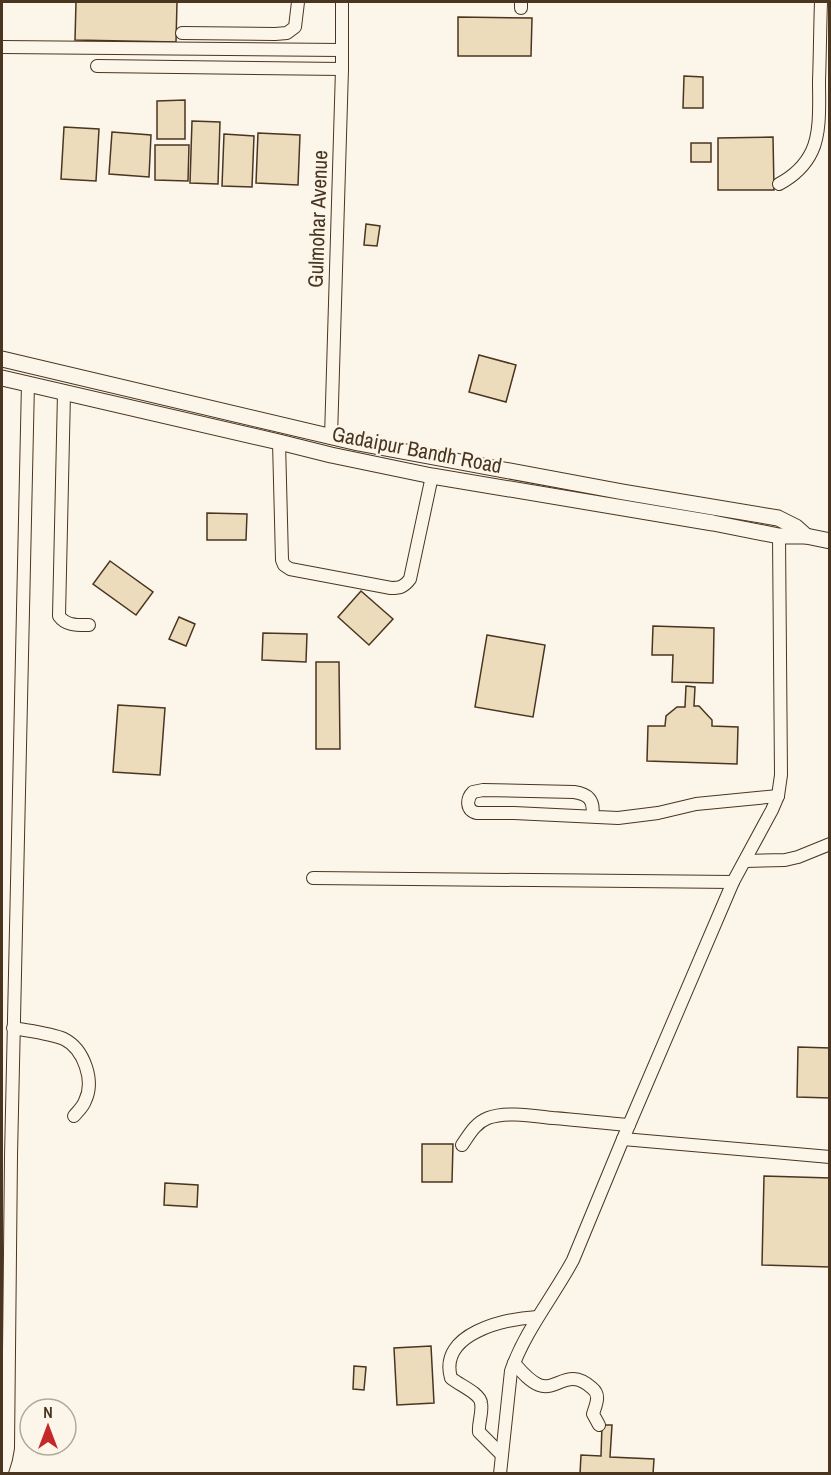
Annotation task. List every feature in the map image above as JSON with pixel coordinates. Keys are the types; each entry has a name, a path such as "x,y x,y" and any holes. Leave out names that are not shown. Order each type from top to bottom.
{"street":[{"path":"182,33 287,33 295,27 298,2"},
{"name":"Gulmohar Avenue","path":"331,437 342,2"},
{"path":"779,184 794,176 812,151 816,139 819,114 821,2"},
{"path":"2,47 342,50"},
{"path":"97,66 342,69"},
{"path":"2,359 358,444 778,518 796,527 806,536"},
{"name":"Gadaipur Bandh Road","path":"2,378 331,455 432,476 779,536 806,536 830,541"},
{"path":"2,1472 8,1449 14,1028 28,383"},
{"path":"64,393 59,616 65,622 74,625 89,625"},
{"path":"279,441 282,560 284,565 291,569 391,588 400,588 405,585 410,579 432,476"},
{"path":"500,1473 511,1371 520,1347 573,1260 733,882 778,796 781,775 779,536"},
{"path":"592,816 592,802 580,793 574,792 483,790 473,792 469,797 470,810 477,813 618,818 658,813 696,804 778,796"},
{"path":"745,861 785,860 830,844"},
{"path":"313,878 733,882"},
{"path":"14,1028 65,1040 78,1051 87,1072 88,1087 86,1100 74,1116"},
{"path":"462,1145 479,1123 491,1117 529,1116 629,1125"},
{"path":"623,1139 830,1157"},
{"path":"501,1454 479,1432 481,1402 478,1396 451,1378 449,1364 458,1345 466,1337 510,1320 537,1317"},
{"path":"514,1363 540,1386 550,1386 558,1381 574,1378 586,1382 596,1391 598,1398 593,1414 599,1425"}],"building":[{"path":"76,2 177,2 176,42 75,40"},
{"path":"458,17 532,18 531,56 458,56"},
{"path":"684,76 703,77 703,108 683,108"},
{"path":"185,100 185,139 157,139 157,101"},
{"path":"192,121 220,122 218,184 190,183"},
{"path":"64,127 99,129 96,181 61,179"},
{"path":"112,132 151,135 149,177 109,174"},
{"path":"258,133 300,135 298,185 256,183"},
{"path":"224,134 254,136 252,187 222,186"},
{"path":"773,137 774,190 718,190 718,138"},
{"path":"691,143 711,143 711,162 691,162"},
{"path":"155,145 189,145 188,181 155,180"},
{"path":"366,224 380,226 377,246 364,245"},
{"path":"479,355 516,365 506,402 469,392"},
{"path":"207,513 247,514 246,540 207,540"},
{"path":"110,561 153,592 136,615 93,584"},
{"path":"361,591 393,619 369,645 338,617"},
{"path":"179,617 195,624 186,646 169,639"},
{"path":"653,626 714,628 713,683 672,682 673,655 652,655"},
{"path":"263,633 307,634 306,662 262,660"},
{"path":"487,635 545,645 533,717 475,707"},
{"path":"316,662 339,662 340,749 316,749"},
{"path":"686,686 695,687 694,706 699,706 712,720 712,726 738,727 737,764 647,761 648,726 665,726 666,716 677,707 685,707"},
{"path":"118,705 165,708 160,775 113,772"},
{"path":"798,1047 830,1048 830,1098 797,1097"},
{"path":"422,1144 453,1144 452,1182 422,1182"},
{"path":"764,1176 830,1178 830,1267 762,1265"},
{"path":"165,1183 198,1185 197,1207 164,1205"},
{"path":"431,1346 434,1403 397,1405 394,1348"},
{"path":"354,1366 366,1367 364,1390 353,1389"},
{"path":"602,1425 612,1425 610,1457 654,1459 653,1474 580,1474 581,1455 601,1456"}]}
